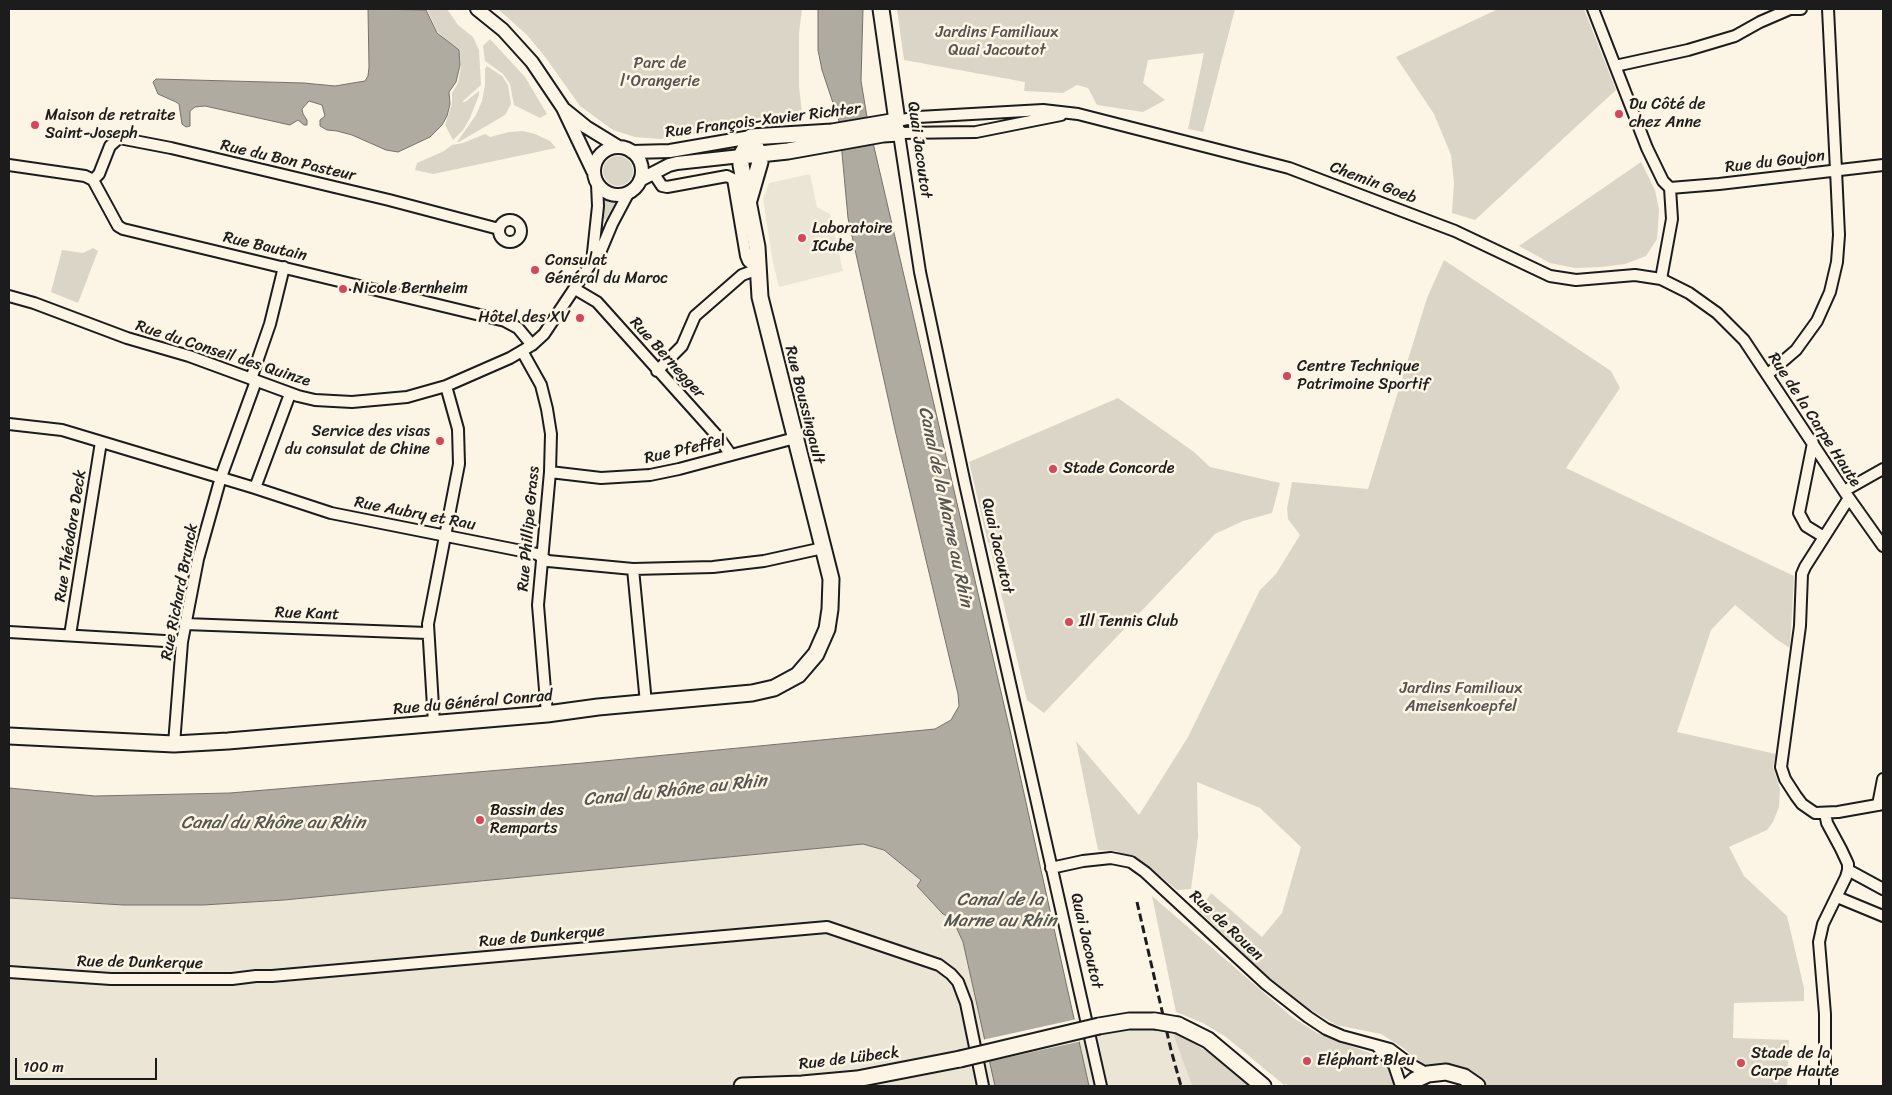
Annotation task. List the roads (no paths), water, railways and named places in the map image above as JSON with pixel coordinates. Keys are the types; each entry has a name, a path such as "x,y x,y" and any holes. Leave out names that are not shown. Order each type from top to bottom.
{"main road":[{"name":"Quai Jacoutot","path":"881,9 898,127"},
{"name":"Rue François-Xavier Richter","path":"741,156 788,151 833,137 898,127"},
{"name":"Rue François-Xavier Richter","path":"752,137 833,137"},
{"path":"752,137 759,154"},
{"path":"741,156 752,137"},
{"name":"Rue Boussingault","path":"755,180 769,165 788,151"},
{"name":"Rue Boussingault","path":"749,201 760,162 759,154"},
{"name":"Rue Boussingault","path":"741,156 745,189 757,247 758,288 763,312 823,548"},
{"name":"Rue du Général Conrad","path":"9,736 174,744 228,741 547,714 764,691 782,685 798,675 816,654 828,622 831,599 831,579 823,548"},
{"name":"Rue de Lübeck","path":"742,1086 802,1084 857,1078 960,1059 1129,1020 1155,1021 1178,1026 1208,1040 1264,1086"},
{"path":"1408,1086 1415,1080 1428,1074 1446,1072 1464,1077 1477,1086"}],"street":[{"path":"477,9 503,30 532,62 564,108 595,177 604,191 616,195 629,192 636,187 642,170 639,160 632,152 617,146 586,127 564,108"},
{"path":"1593,9 1647,148 1663,181 1670,188 1672,219 1661,279"},
{"path":"1615,66 1688,50 1735,36 1760,22 1790,9 1801,9"},
{"path":"1768,374 1789,357 1809,333 1822,312 1830,292 1838,251 1828,9"},
{"name":"Chemin Goeb","path":"898,127 918,118 1043,110 1086,116 1289,168 1455,231 1550,276 1576,280 1635,275 1661,279"},
{"name":"Chemin Goeb","path":"898,127 976,132 1070,113"},
{"name":"Quai Jacoutot","path":"898,127 920,272 965,484 1101,1086"},
{"name":"Rue François-Xavier Richter","path":"632,152 670,151 752,137"},
{"name":"Rue du Bon Pasteur","path":"93,180 100,174 110,146 119,138 171,148 389,200 499,229"},
{"path":"595,177 597,158 607,149 617,146"},
{"name":"Rue François-Xavier Richter","path":"640,180 669,165 677,163 741,156"},
{"path":"9,165 85,176 93,180"},
{"name":"Rue du Goujon","path":"1670,188 1883,165"},
{"path":"654,174 662,186 667,187 727,176 733,179 746,256 748,261 758,269"},
{"name":"Rue du Conseil des Quinze","path":"592,262 598,206 595,177"},
{"name":"Rue Bautain","path":"93,180 118,226 122,229 505,321 518,328 532,345"},
{"name":"Rue du Conseil des Quinze","path":"9,296 34,303 127,338 189,356 290,394 315,400 370,401 407,396 446,386 522,351 544,334 592,262 599,255 612,224 629,192"},
{"name":"Rue Richard Brunck","path":"174,744 182,642 198,559 221,477 254,380 284,267"},
{"path":"657,371 682,346 695,316 742,275 758,269"},
{"name":"Rue de la Carpe Haute","path":"1661,279 1696,298 1727,322 1744,340 1846,494 1802,574 1799,634 1781,767 1790,788 1802,804 1815,813 1825,814"},
{"name":"Rue Bernegger","path":"575,289 597,302 719,438 731,455"},
{"name":"Rue Phillipe Grass","path":"522,351 541,385 551,434 550,472 538,605 547,714"},
{"path":"434,723 427,633 459,464 458,429 446,386"},
{"path":"255,488 290,394"},
{"name":"Rue Aubry et Rau","path":"9,424 62,430 221,477 331,513 537,554 548,561 633,569 713,567 764,561 823,548"},
{"name":"Rue Pfeffel","path":"550,472 600,478 650,475 679,470 794,438"},
{"name":"Rue Théodore Deck","path":"70,635 101,442"},
{"path":"1812,443 1799,513 1806,526 1824,537"},
{"path":"1883,469 1846,494 1883,546"},
{"path":"633,569 646,703"},
{"name":"Rue Kant","path":"186,624 427,633"},
{"path":"9,632 182,642"},
{"path":"1825,1086 1825,1014 1819,942 1823,924 1837,897 1848,870 1848,864 1826,822 1825,814 1881,804 1883,779"},
{"name":"Rue de Rouen","path":"1051,868 1082,861 1111,858 1131,862 1146,872 1266,984 1308,1017 1326,1029 1342,1036 1374,1043 1390,1049 1410,1064 1428,1074"},
{"path":"1848,870 1883,889"},
{"path":"1837,897 1883,916"},
{"name":"Rue de Dunkerque","path":"9,972 111,979 232,979 827,927 939,965 951,974 958,982 966,1003 983,1086"},
{"path":"1374,1043 1394,1065 1401,1086"}],"water":[{"path":"368,9 426,10 437,33 459,50 460,65 456,82 449,92 450,104 442,125 430,137 398,152 386,150 352,135 327,130 320,126 320,120 325,116 322,105 309,101 302,109 307,125 298,120 290,125 205,106 195,107 190,111 190,126 186,127 182,124 179,104 158,94 153,82 156,79 304,83 335,86 365,81 368,76 369,67"},
{"name":"Bassin des Remparts","path":"818,9 863,9 861,81 867,117 1011,735 1089,1086 995,1086 963,942 952,918 943,914 917,886 921,880 884,850 863,844 284,900 203,905 123,905 9,898 9,788 95,796 230,793 583,763 935,729 951,720 959,706 958,694 896,434 848,218 839,121 822,70 818,50"}],"railway":[{"path":"1137,902 1181,1086"}],"place":[{"name":"Du Côté de chez Anne","path":"1619,114"},
{"name":"Maison de retraite Saint-Joseph","path":"35,125"},
{"name":"Laboratoire ICube","path":"802,238"},
{"name":"Consulat Général du Maroc","path":"535,270"},
{"name":"Nicole Bernheim","path":"343,289"},
{"name":"Hôtel des XV","path":"580,318"},
{"name":"Centre Technique Patrimoine Sportif","path":"1287,376"},
{"name":"Service des visas du consulat de Chine","path":"440,441"},
{"name":"Stade Concorde","path":"1053,469"},
{"name":"Ill Tennis Club","path":"1069,622"},
{"name":"Bassin des Remparts","path":"480,820"},
{"name":"Eléphant Bleu","path":"1307,1061"},
{"name":"Stade de la Carpe Haute","path":"1741,1063"}],"park label":[{"name":"Jardins Familiaux Quai Jacoutot","path":"997,42"},
{"name":"Parc de l'Orangerie","path":"660,73"},
{"name":"Jardins Familiaux Ameisenkoepfel","path":"1461,698"}],"water label":[{"name":"Canal de la Marne au Rhin","path":"945,507"},
{"name":"Canal du Rhône au Rhin","path":"675,791"},
{"name":"Canal du Rhône au Rhin","path":"273,823"},
{"name":"Canal de la Marne au Rhin","path":"1000,910"}]}
